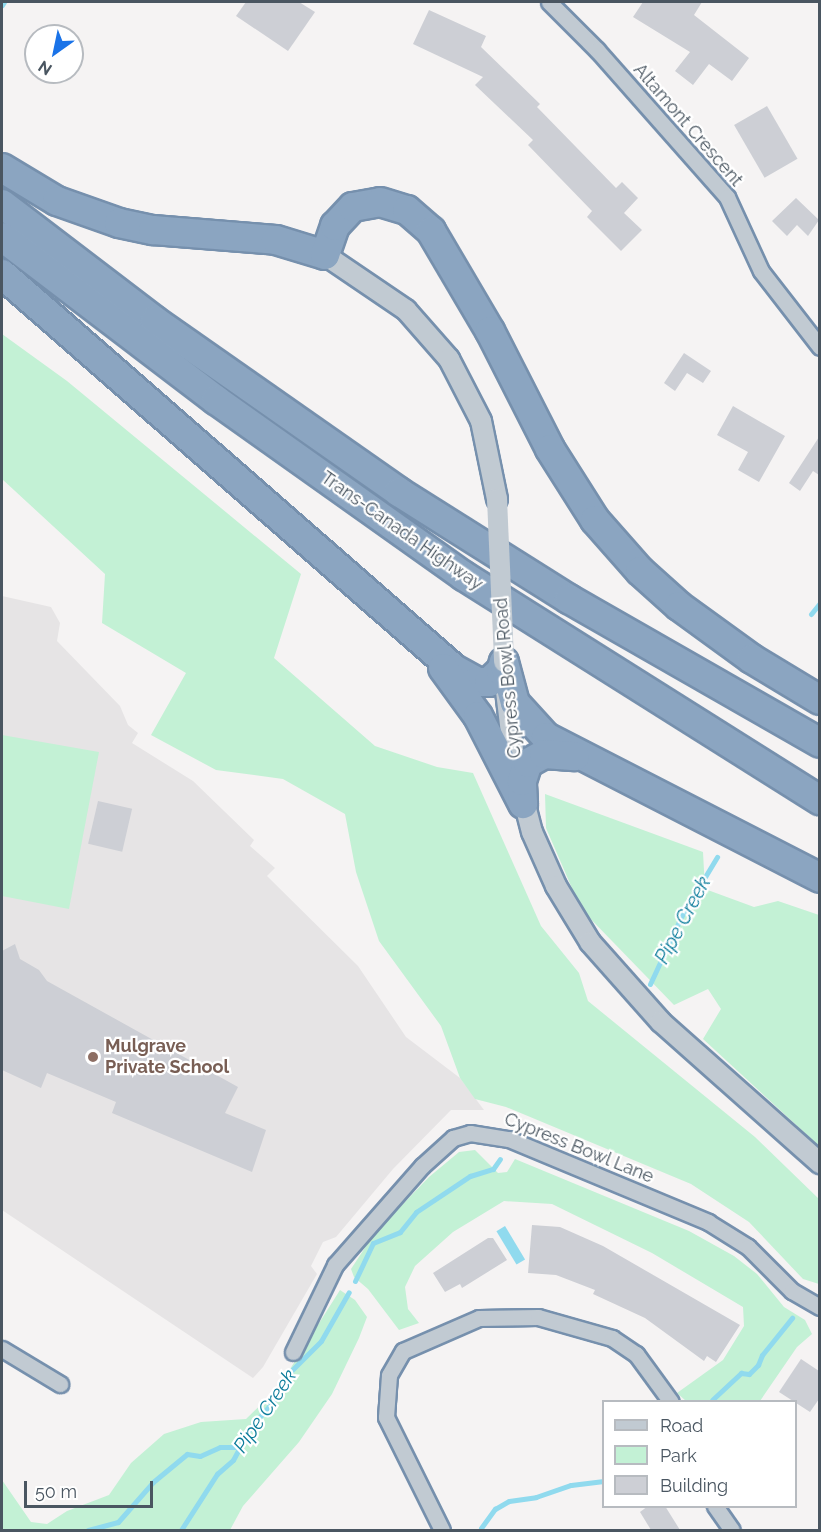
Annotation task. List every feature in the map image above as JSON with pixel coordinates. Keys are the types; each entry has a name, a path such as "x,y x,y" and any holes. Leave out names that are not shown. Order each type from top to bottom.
{"highway":[{"path":"2,168 57,201 119,223 153,230 268,239 325,255 335,226 353,207 366,203 394,204 420,219 490,331 550,449 595,520 640,571 679,606 752,659 819,700"},
{"name":"Trans-Canada Highway","path":"2,204 146,314 399,492 569,599 819,743"},
{"name":"Trans-Canada Highway","path":"2,237 216,400 464,576 819,800"},
{"path":"2,274 454,669 477,681 496,679 504,662"},
{"path":"413,632 478,716 523,804"},
{"path":"504,662 510,689 524,716 546,737 819,878"},
{"path":"523,804 524,772 536,757 553,753 583,758"}],"street":[{"name":"Altamont Crescent","path":"549,2 597,50 727,197 761,271 819,346"},
{"name":"Cypress Bowl Road","path":"325,255 406,310 449,359 481,421 497,500 509,731 523,804 555,886 611,969 661,1022 819,1163"},
{"name":"Cypress Bowl Lane","path":"293,1352 334,1264 422,1166 453,1138 470,1133 509,1139 708,1222 748,1247 792,1291 819,1307"},
{"path":"442,1530 386,1418 389,1375 404,1351 479,1318 538,1317 568,1324 620,1343 636,1354 670,1400"},
{"path":"2,1349 60,1384"},
{"path":"716,1508 732,1530"}],"shaded area":[{"path":"2,596 51,607 60,623 57,641 120,706 128,725 138,733 132,743 193,781 254,840 250,846 275,868 267,876 358,966 406,1037 460,1078 484,1110 451,1110 393,1169 336,1237 323,1242 311,1266 317,1274 263,1367 253,1378 2,1210"}],"green space":[{"path":"2,334 67,381 301,574 274,658 375,746 437,767 473,773 541,926 579,973 588,1001 755,1137 819,1199 819,1284 803,1279 749,1222 691,1184 506,1107 475,1099 460,1078 441,1026 379,941 356,872 345,814 283,779 216,770 151,735 186,673 102,623 105,574 2,479"},
{"path":"2,735 99,752 69,909 2,896"},
{"path":"545,794 703,852 705,889 754,907 778,901 819,915 819,1146 703,1039 721,1009 708,989 674,1005 581,909 546,828"},
{"path":"475,1150 498,1173 507,1172 515,1159 689,1231 734,1256 757,1274 784,1307 805,1320 812,1334 797,1347 761,1400 685,1400 677,1393 723,1360 744,1326 743,1307 652,1253 552,1204 504,1201 453,1232 415,1266 405,1287 408,1309 419,1323 399,1330 368,1289 354,1277 351,1269 374,1234 429,1177 459,1152"},
{"path":"340,1290 355,1300 367,1317 359,1338 332,1394 299,1442 243,1506 230,1530 2,1530 2,1480 31,1522 47,1524 67,1511 109,1495 131,1463 164,1434 201,1422 246,1419 278,1388"}],"water":[{"path":"505,1226 525,1259 517,1265 496,1231"}],"building":[{"path":"246,2 299,2 315,12 288,51 236,16"},
{"path":"643,2 702,2 694,15 749,58 732,81 709,64 693,85 675,71 690,52 633,17"},
{"path":"429,10 486,36 481,47 540,104 537,107 616,188 622,182 638,198 624,213 642,230 621,251 587,217 592,211 528,145 533,140 475,85 483,77 413,44"},
{"path":"767,106 798,159 765,178 734,125"},
{"path":"796,198 819,220 808,236 797,225 787,236 772,221"},
{"path":"684,353 711,371 703,383 687,373 675,391 664,383"},
{"path":"733,406 785,436 759,482 738,470 748,452 717,435"},
{"path":"819,437 819,475 813,471 800,491 789,483"},
{"path":"98,801 132,809 122,852 88,844"},
{"name":"Mulgrave Private School","path":"15,944 20,959 39,970 47,981 238,1087 225,1113 266,1130 252,1172 112,1113 116,1102 47,1073 41,1088 2,1070 2,951"},
{"path":"532,1225 560,1227 603,1246 740,1325 716,1362 707,1356 704,1361 645,1318 593,1294 595,1290 556,1275 528,1273"},
{"path":"488,1238 493,1238 507,1260 462,1288 460,1284 445,1292 433,1273"},
{"path":"801,1359 819,1371 819,1399 810,1412 797,1404 797,1400 791,1400 779,1392"},
{"path":"645,1508 666,1508 680,1530 651,1530 640,1512"}],"waterway":[{"name":"Pipe Creek","path":"811,614 820,603"},
{"name":"Pipe Creek","path":"650,984 682,915 717,857"},
{"name":"Pipe Creek","path":"355,1281 373,1243 400,1232 416,1212 470,1176 493,1169 500,1159"},
{"name":"Pipe Creek","path":"181,1530 217,1474 233,1460 250,1428 277,1397 289,1373 321,1341 349,1292"},
{"name":"Pipe Creek","path":"712,1400 741,1373 749,1374 758,1365 762,1355 792,1318"},
{"path":"88,1530 118,1522 153,1482 187,1454 200,1456 220,1447 240,1447"},
{"name":"Pipe Creek","path":"481,1528 495,1509 509,1501 536,1497 571,1485 602,1481"}],"place":[{"name":"Mulgrave Private School","path":"93,1057"}]}
